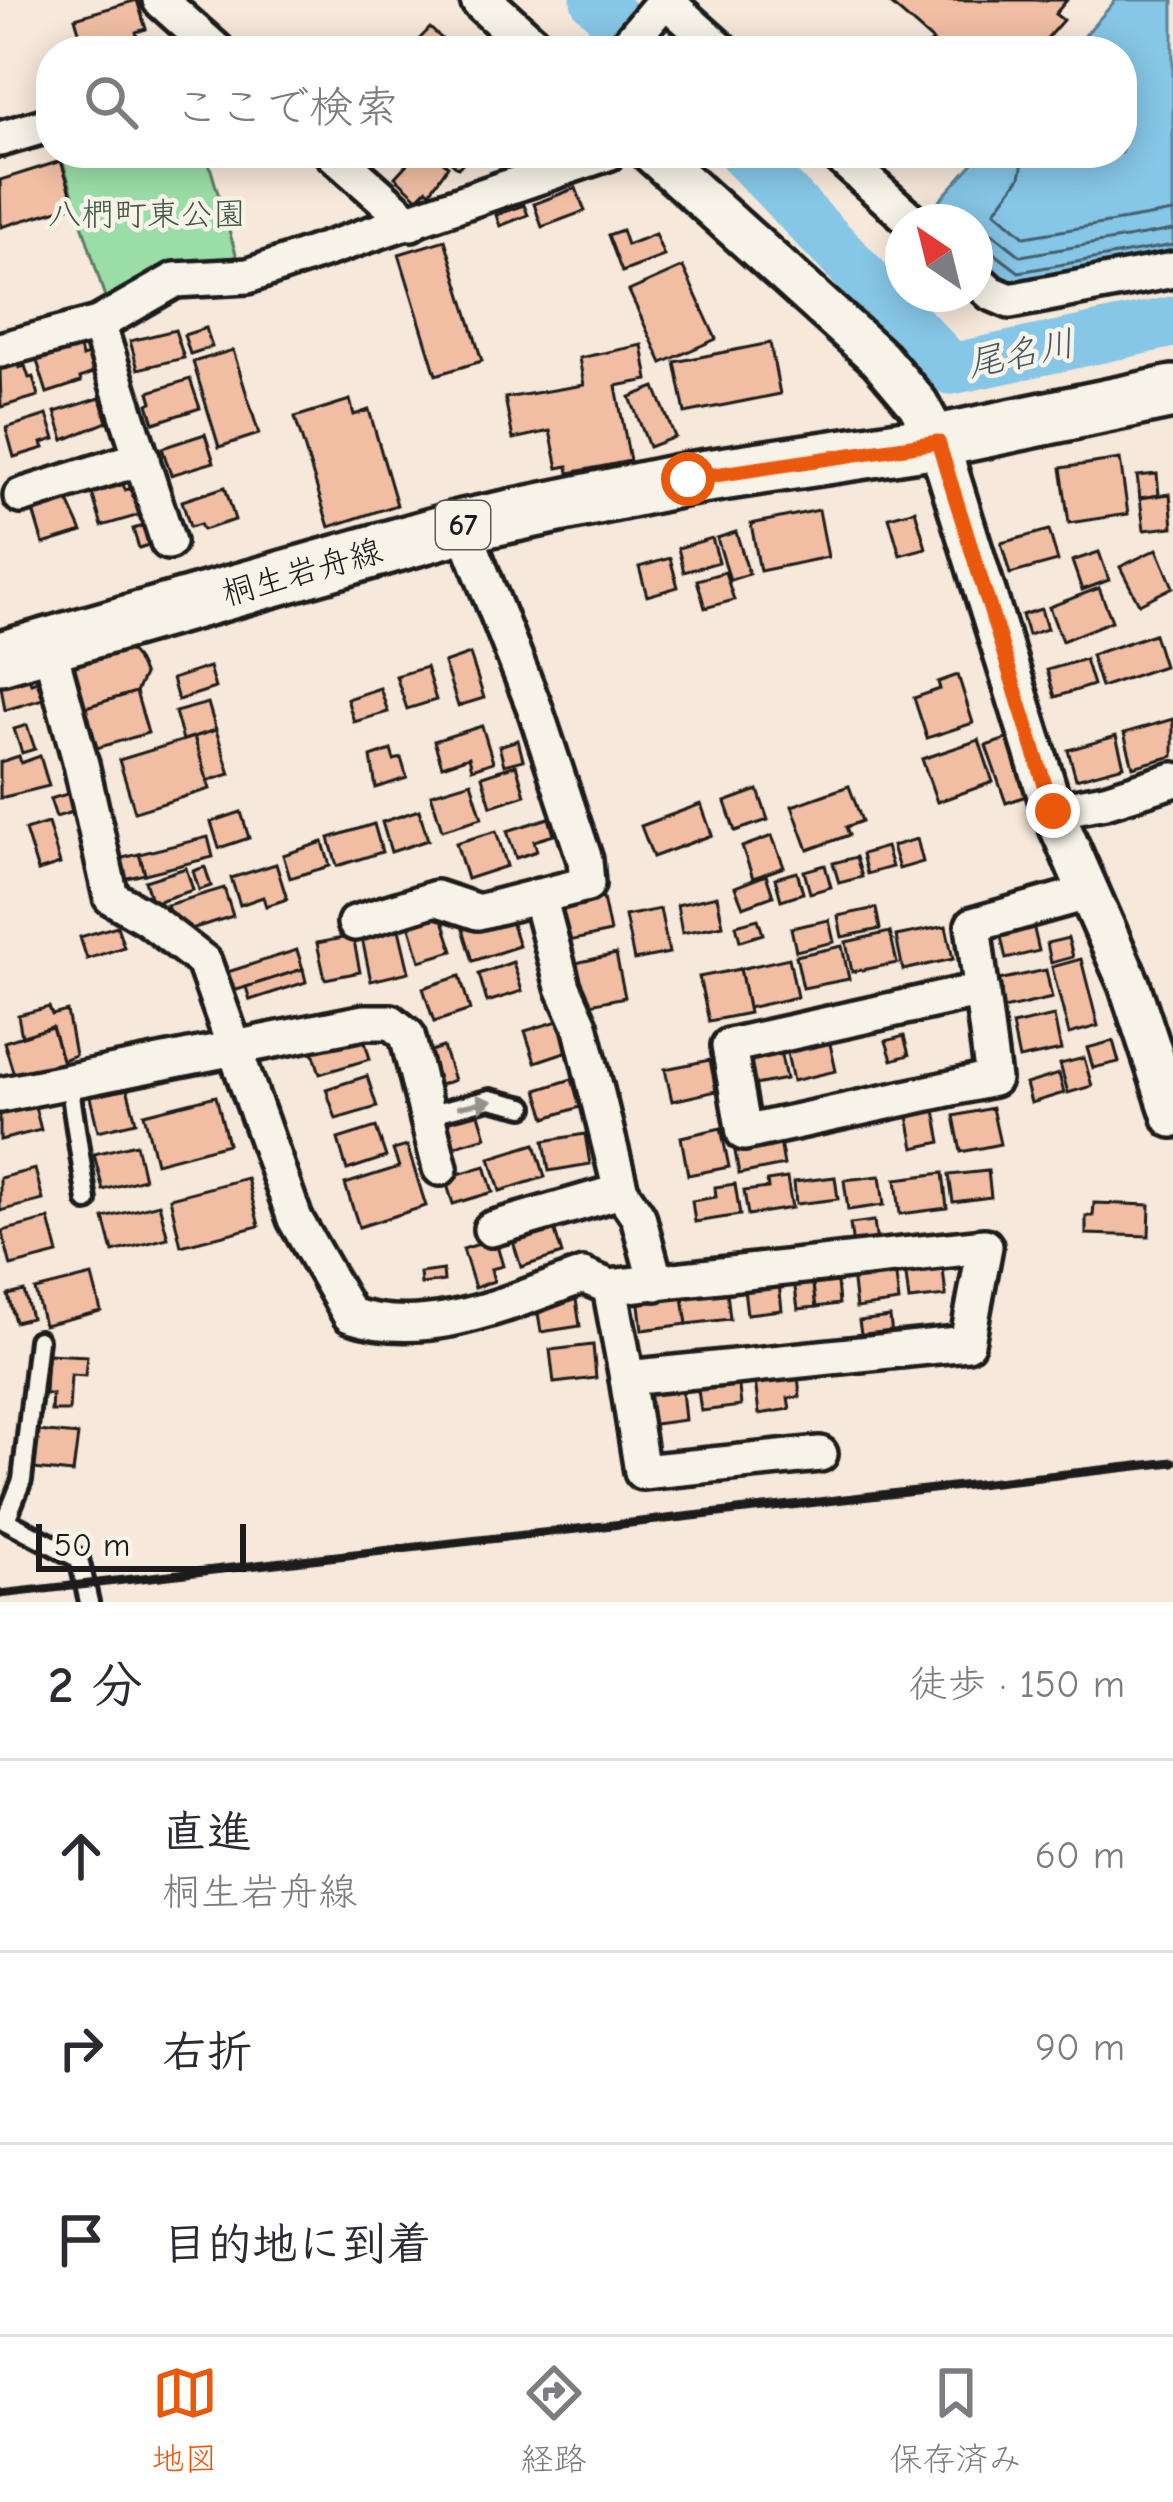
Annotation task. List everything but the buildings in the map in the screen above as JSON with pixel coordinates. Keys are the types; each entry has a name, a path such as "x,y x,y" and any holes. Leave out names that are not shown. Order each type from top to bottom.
{"main road":[{"name":"桐生岩舟線","path":"24,651 463,526 688,479 938,442 1173,392"}],"street":[{"path":"160,0 200,36"},
{"path":"481,0 521,36"},
{"path":"635,36 658,8 700,36"},
{"path":"0,139 36,128"},
{"path":"349,168 411,223"},
{"path":"0,350 98,324 175,280 248,276 566,168"},
{"path":"669,168 880,359 918,404 938,442 1053,811 1129,984 1171,1102"},
{"path":"853,168 893,204"},
{"path":"993,292 1010,301 1173,270"},
{"path":"98,324 169,542"},
{"path":"21,496 142,458"},
{"path":"355,923 436,898 478,912 587,884 585,860 535,709 463,526"},
{"path":"24,651 81,764 111,897 204,962 296,1220 350,1316 366,1321 442,1322 583,1276 610,1287 985,1246 968,1343 627,1378"},
{"path":"1053,811 1173,780"},
{"path":"982,990 729,1046 744,1133 993,1079 982,990 973,925 1090,892"},
{"path":"539,896 563,987 580,1024 620,1191 638,1216 656,1282"},
{"path":"0,1095 364,1022 392,1022 407,1035 440,1168"},
{"path":"491,1229 620,1191"},
{"path":"610,1287 642,1472 820,1454"}],"lane":[{"path":"69,1082 87,1201"},
{"path":"427,1115 490,1100 524,1107"},
{"path":"38,1340 22,1480 3,1519 80,1559 89,1602"}],"green space":[{"name":"八椚町東公園","path":"65,168 210,168 239,264 107,304"}],"water":[{"path":"1116,0 1173,0 1173,257 1017,285 1004,279 993,269 993,204 936,204 969,168 1137,168 1137,36 1084,36"}],"waterway":[{"name":"尾名川","path":"596,0 631,36"},
{"name":"尾名川","path":"758,168 951,369 1173,322"}],"railway":[{"path":"0,1594 1173,1462"}],"route":[{"path":"688,479 938,442 1053,811"}]}
